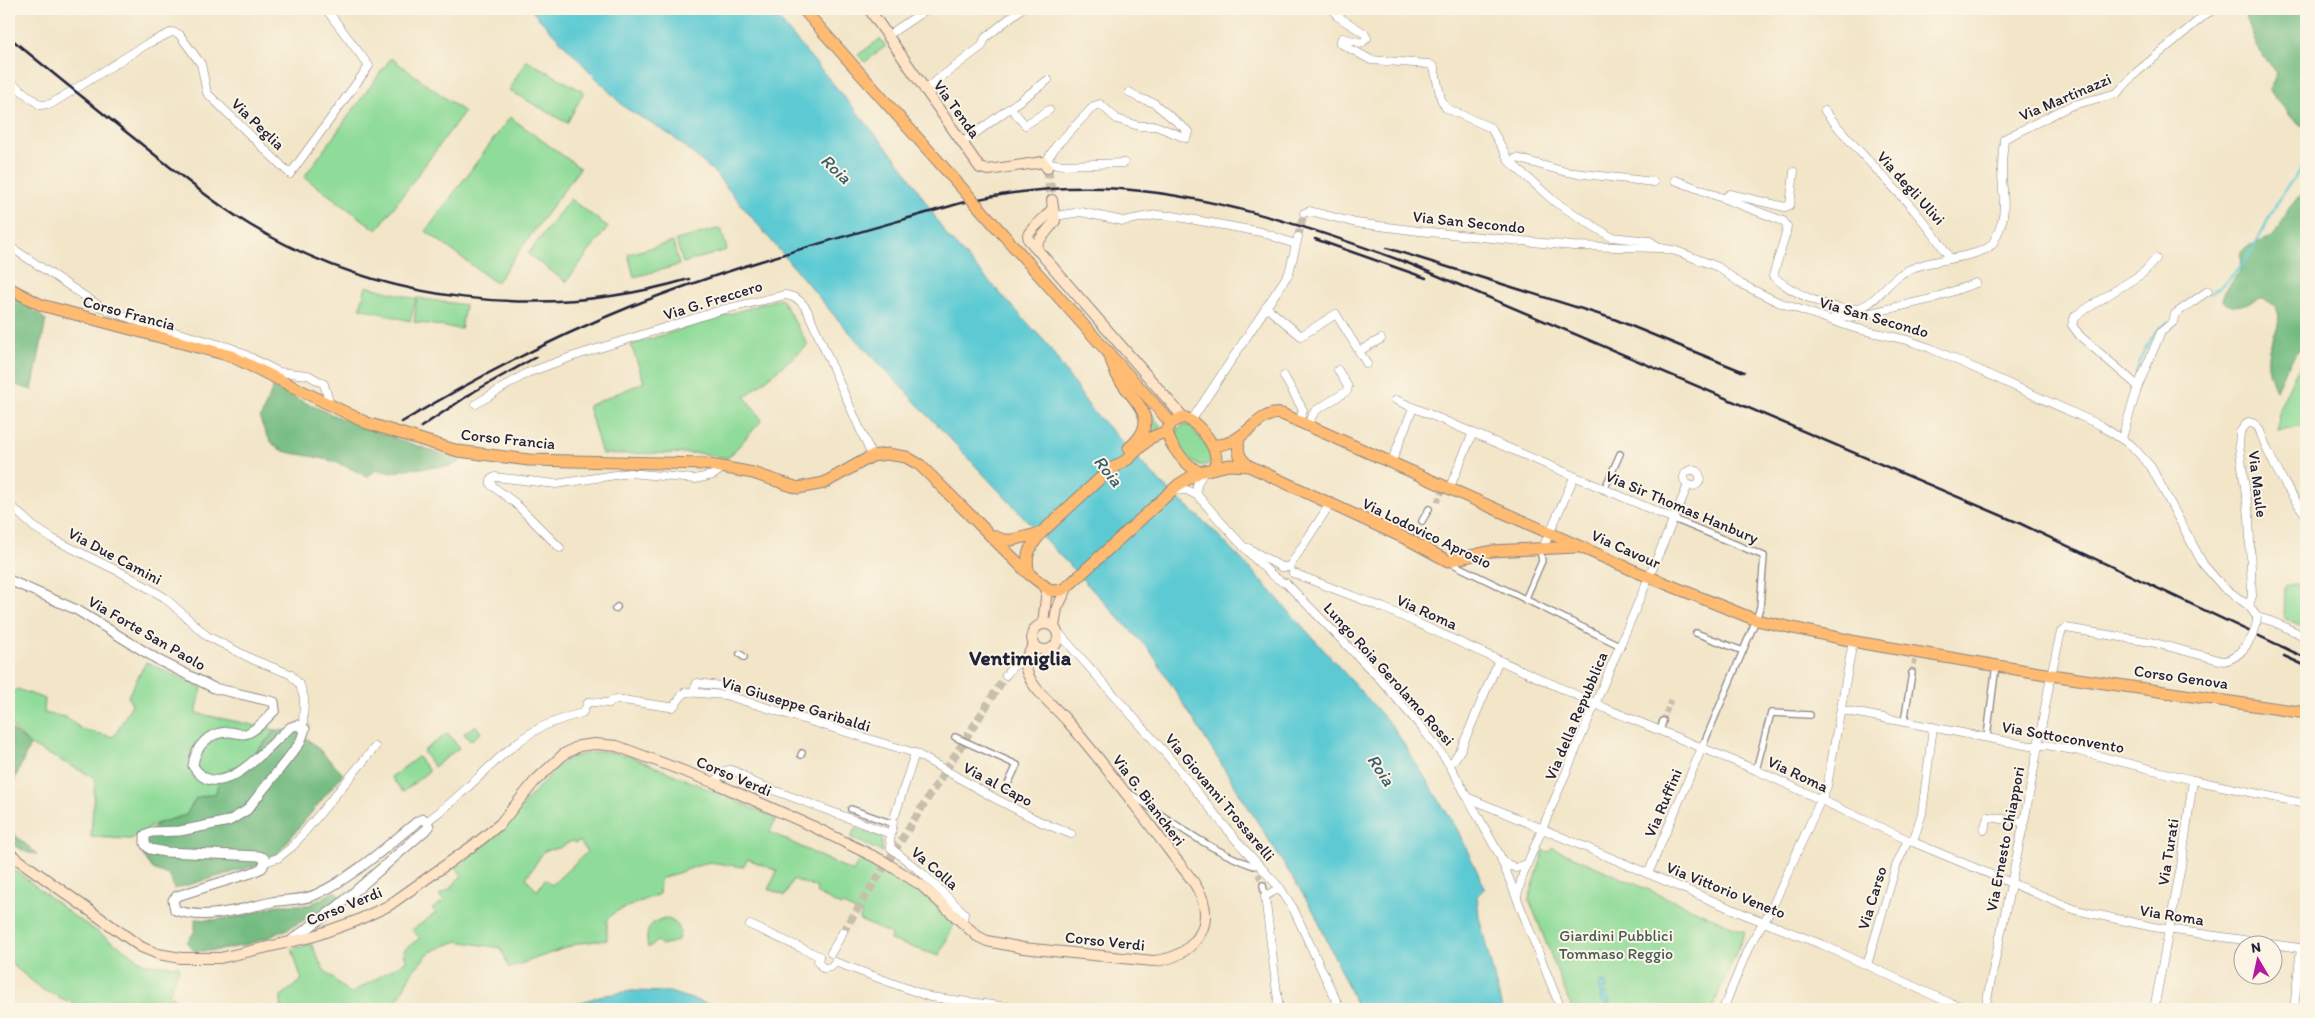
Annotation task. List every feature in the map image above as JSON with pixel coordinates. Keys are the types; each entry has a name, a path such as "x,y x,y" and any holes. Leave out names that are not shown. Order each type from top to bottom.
{"main road":[{"path":"803,9 1109,352 1185,460 1206,470"},
{"name":"Via Tenda","path":"869,9 980,168 984,170 1046,166"},
{"path":"1024,661 1034,645 1033,632 1043,624 1047,590 1062,590 1073,582 1179,488 1206,470 1217,456 1214,445 1187,419 1029,240 1028,235 1053,208"},
{"name":"Corso Francia","path":"9,288 40,305 231,356 367,423 458,451 529,460 664,462 724,467 753,473 783,484 804,487 824,482 872,456 887,454 906,457 920,465 1047,590"},
{"path":"1108,472 1135,443 1142,432 1144,417 1142,409 1117,374 1109,352"},
{"name":"Via Cavour","path":"1214,445 1226,445 1239,439 1268,415 1282,414 1445,489 1650,577 1756,620 1916,656 1996,665 2050,675"},
{"path":"1029,574 1026,563 1028,550 1041,533 1108,472 1165,429 1187,419"},
{"path":"1239,439 1237,450 1240,459 1249,466"},
{"name":"Via Lodovico Aprosio","path":"1206,470 1249,466 1410,541 1448,561"},
{"path":"991,536 1004,540 1041,533"},
{"path":"1448,561 1492,551 1580,546"},
{"path":"1034,645 1042,650 1052,649 1059,638 1054,617 1073,582"},
{"path":"1043,624 1056,629"},
{"name":"Via G. Biancheri","path":"1024,661 1032,683 1066,720 1122,788 1199,892 1205,916 1203,929 1197,940 1190,947"},
{"name":"Corso Genova","path":"2050,675 2306,713"},
{"name":"Corso Verdi","path":"9,853 141,947 158,954 180,958 220,958 294,939 311,937 388,906 500,824 554,761 579,746 595,744 617,746 715,784 812,826 883,861 920,885 963,923 987,941 1023,948 1153,961 1167,960 1190,947"}],"street":[{"name":"Via Peglia","path":"9,80 40,105 51,104 147,44 172,32 179,34 201,64 207,93 290,174 369,66 352,46 326,9"},
{"path":"887,36 927,9"},
{"path":"924,90 982,46 985,38 1021,9"},
{"path":"1334,9 1337,16 1367,38 1362,43 1342,38 1340,43 1371,60 1429,64 1434,67 1441,99 1446,108 1490,128 1510,162 1547,192 1555,202 1611,237 1650,241 1661,248"},
{"name":"Via Martinazzi","path":"1950,257 1978,254 1993,244 2005,210 2002,170 2004,139 2070,106 2117,93 2137,72 2206,14 2216,9"},
{"path":"962,143 1048,80"},
{"path":"1124,163 1046,166 1056,146 1094,106 1100,104 1117,119 1139,126 1156,126 1186,138 1189,132 1154,103 1129,92"},
{"path":"1011,108 1025,125 1049,110"},
{"name":"Via degli Ulivi","path":"1825,111 1849,142 1914,207 1950,257"},
{"path":"1510,162 1517,158 1566,172 1654,182"},
{"path":"1729,200 1727,196 1730,194 1785,206 1790,205 1794,172"},
{"path":"1675,180 1783,221 1787,226 1773,276 1782,285 1835,315 1854,318 1931,299 1976,283"},
{"path":"1053,208 1123,221 1156,215 1173,216 1296,240 1292,275 1266,307 1187,419"},
{"name":"Via San Secondo","path":"1304,213 1310,211 1356,223 1573,246 1661,248 1718,267 1761,294 1835,315 1930,348 2100,426 2122,438 2138,451 2151,467 2204,564 2223,587 2249,606 2257,617"},
{"path":"9,246 102,307 143,323 232,348 279,372 308,375 324,384 330,405"},
{"path":"1835,315 1865,306 1901,274 1950,257"},
{"path":"2138,386 2080,336 2072,325 2075,316 2143,273 2156,260"},
{"path":"2122,438 2138,386 2162,332 2174,318 2208,291"},
{"name":"Via G. Freccero","path":"476,404 527,373 571,357 721,310 785,295 795,296 808,312 872,456"},
{"path":"1266,307 1301,336 1336,314 1367,364"},
{"path":"1359,351 1381,339"},
{"path":"1303,424 1315,411 1347,391 1348,387 1338,370"},
{"path":"1284,376 1302,410 1303,424"},
{"path":"1396,400 1472,435 1445,489"},
{"path":"1391,463 1414,408"},
{"name":"Via Maule","path":"2249,606 2252,596 2249,516 2239,444 2240,432 2248,422 2254,423 2259,428 2268,455 2306,515"},
{"name":"Via Sir Thomas Hanbury","path":"1472,435 1764,556 1760,608 1756,620"},
{"path":"1604,490 1620,454"},
{"path":"560,548 515,503 490,485 490,479 495,477 556,484 628,473 695,479 713,475 724,467"},
{"path":"1206,470 1198,482 1196,490 1198,496 1246,548 1277,578"},
{"path":"1525,600 1542,561 1541,548 1551,534 1574,477"},
{"name":"Via della Repubblica","path":"1518,901 1517,891 1527,864 1544,828 1688,485"},
{"path":"1179,488 1198,496"},
{"name":"Via Due Camini","path":"9,504 34,527 53,539 124,574 164,598 207,636 254,660 290,674 300,685 304,698 303,726"},
{"path":"1286,583 1291,581 1288,569 1330,504"},
{"path":"1422,521 1429,509"},
{"name":"Via Roma","path":"1246,548 1288,569 1384,608 1596,704 1660,731 1703,746 1910,841 2076,910 2124,922 2304,949"},
{"name":"Via Lodovico Aprosio","path":"1448,561 1620,646"},
{"path":"1277,578 1277,570 1288,569"},
{"name":"Lungo Roia Gerolamo Rossi","path":"1277,578 1280,582 1286,583 1380,679 1423,729 1449,764 1502,862 1561,1009"},
{"name":"Via Forte San Paolo","path":"9,580 77,610 160,662 214,688 274,702 276,705 275,710 250,733 242,735 222,733 204,742 196,752 193,766 198,773 205,777 215,781 224,779 252,765 291,726 303,726"},
{"path":"2257,617 2274,622 2306,637"},
{"name":"Via Ernesto Chiappori","path":"1985,1009 2024,822 2050,675 2061,632 2066,628 2151,642 2223,661 2232,659 2243,651 2256,624 2257,617"},
{"path":"1703,746 1756,620"},
{"name":"Via Giovanni Trossarelli","path":"1056,629 1167,755 1256,865 1280,888 1293,908 1340,1009"},
{"path":"1696,633 1743,651"},
{"path":"1723,1009 1750,944 1764,921 1827,786 1853,641"},
{"path":"1449,764 1461,749 1499,660"},
{"path":"1006,675 1013,666 1024,661"},
{"path":"1987,737 1996,665"},
{"path":"1904,722 1912,673"},
{"name":"Via Giuseppe Garibaldi","path":"428,821 459,798 525,738 545,725 585,709 589,702 609,703 616,699 669,708 673,707 685,692 725,694 851,737 915,753"},
{"name":"Via Sottoconvento","path":"1842,710 2036,746 2046,745 2097,755 2193,780 2306,804"},
{"path":"1756,770 1771,713 1810,715"},
{"path":"1660,731 1663,721"},
{"path":"265,862 264,858 259,856 165,852 150,849 144,840 145,835 151,832 180,831 229,821 247,810 300,744 305,732 303,726"},
{"name":"Via Carso","path":"1867,965 1896,866 1910,841 1922,813 1933,727"},
{"path":"955,737 1017,765 1007,786"},
{"name":"Via Ruffini","path":"1648,874 1703,746"},
{"path":"294,939 338,907 428,827 428,821 423,819 418,821 349,873 315,895 271,902 247,910 214,914 183,913 175,910 172,905 173,900 178,896 251,873 262,868 265,862 278,858 293,846 375,747"},
{"path":"715,784 728,770 735,770 762,786 890,834 915,753"},
{"name":"Via al Capo","path":"915,753 996,799 1041,822 1071,834"},
{"name":"Via Turati","path":"2154,1009 2170,929 2193,780"},
{"path":"1122,788 1203,842 1226,855 1256,865 1258,874"},
{"name":"Via Vittorio Veneto","path":"1469,798 1764,921 1950,1003 1972,1009"},
{"path":"851,809 894,820"},
{"path":"1984,830 1988,817 2024,822"},
{"name":"Va Colla","path":"890,834 891,848 964,913 963,923"},
{"path":"1502,862 1516,868 1527,864"},
{"path":"1264,885 1279,1009"},
{"path":"1265,896 1280,888"},
{"path":"750,925 819,956"},
{"path":"831,953 843,932"},
{"path":"2294,1009 2304,949"},
{"path":"825,952 831,953 835,962 831,967 824,968 818,962 819,956 825,952"},
{"path":"835,962 930,997 1024,1009"}],"green space":[{"path":"2243,9 2306,9 2306,129 2293,119 2269,90 2277,73 2259,51"},
{"path":"880,39 886,46 865,62 858,55"},
{"path":"391,58 464,112 377,230 304,177"},
{"path":"526,60 584,92 567,123 509,90"},
{"path":"510,117 580,168 496,283 426,231"},
{"path":"2306,189 2306,339 2285,370 2276,390 2270,374 2268,356 2278,324 2277,310 2272,304 2263,299 2236,306 2226,303 2222,299 2224,293 2240,271 2241,252 2246,247 2271,237 2280,227 2289,208"},
{"path":"570,199 608,227 566,282 528,254"},
{"path":"721,228 727,250 683,263 676,240"},
{"path":"673,242 679,265 634,277 628,254"},
{"path":"366,286 416,299 410,321 360,308"},
{"path":"9,295 20,300 46,320 32,390 9,383"},
{"path":"417,298 465,305 461,329 414,322"},
{"path":"781,298 808,345 745,397 762,420 728,458 698,453 602,454 588,406 644,382 631,345"},
{"path":"2306,357 2306,426 2278,431 2279,409 2295,374"},
{"path":"273,388 349,422 461,461 451,466 406,469 393,473 376,470 367,477 333,461 282,450 270,441 260,419"},
{"path":"1145,405 1161,427 1140,444"},
{"path":"1184,425 1190,426 1211,451 1211,462 1200,465 1194,463 1185,455 1176,439 1177,430"},
{"path":"2292,584 2306,585 2306,628 2284,618 2285,586"},
{"path":"146,662 202,688 196,713 276,730 216,793 196,798 186,815 156,824 131,839 91,837 95,778 30,745 9,723 9,695 17,689 45,699 44,713 65,717 83,730 114,737 132,704 128,696"},
{"path":"476,725 481,733 470,741 464,733"},
{"path":"9,727 30,745 9,792"},
{"path":"276,730 298,732 315,745 343,774 278,853 261,864 174,889 170,876 153,869 140,851 156,824 186,815 196,798 216,793 219,775 249,760"},
{"path":"448,733 459,748 434,767 423,751"},
{"path":"602,751 630,756 776,818 770,832 853,872 860,857 887,869 911,884 955,922 939,956 890,940 891,934 859,920 862,914 816,893 817,888 793,879 785,896 769,889 777,871 748,859 743,867 709,862 660,879 659,894 615,912 607,920 607,940 579,943 509,968 501,948 457,941 430,952 412,972 398,999 400,1009 281,1009 281,996 302,980 292,949 311,944 324,970 350,994 406,961 404,950 420,938 412,930 436,913 432,909 444,901 439,895 450,889 462,875 456,868 493,837 558,766 570,757","holes":["572,841 575,843 580,841 587,852 552,885 545,879 537,891 526,878 544,851 559,848"]},
{"path":"418,757 429,771 403,792 391,777"},
{"path":"855,828 882,837 882,852 851,838"},
{"path":"9,830 37,854 28,853 9,843"},
{"name":"Giardini Pubblici Tommaso Reggio","path":"1553,848 1745,932 1712,1009 1572,1009 1529,899 1544,850 1550,852"},
{"path":"9,865 72,915 146,964 180,966 169,994 188,1009 86,1009 43,990 9,962"},
{"path":"335,891 341,896 308,918 290,928 253,943 233,948 194,951 187,942 195,931 195,919 215,920 243,916 277,905 310,905"},
{"path":"665,918 678,927 680,933 677,941 662,945 657,941 648,948 647,937 649,928 655,922"}],"water":[{"name":"Roia","path":"530,9 770,9 904,168 947,236 1047,344 1090,408 1161,483 1212,529 1259,578 1393,727 1456,827 1485,888 1477,896 1479,917 1502,1009 1358,1009 1314,912 1151,652 839,321 712,170 672,136 624,107"},
{"path":"1602,982 1608,984 1605,993 1610,1002 1607,1006 1600,1001 1601,993 1597,987"},
{"path":"631,991 669,992 724,1009 561,1009 600,996"}],"waterway":[{"path":"2210,294 2225,283 2246,260 2283,193 2306,162"},
{"path":"2135,375 2151,339 2168,322"}],"tunnel":[{"path":"1047,168 1052,200"},
{"path":"1298,237 1304,213"},
{"path":"1437,502 1442,492"},
{"path":"1912,673 1915,660"},
{"path":"843,932 1006,675"},
{"path":"1663,721 1671,699"},
{"path":"1258,874 1263,885"}],"railway":[{"path":"9,37 221,206 250,225 300,251 353,272 408,288 463,297 520,301 577,300 634,292 689,279"},
{"path":"402,422 486,374 573,331 632,306 754,263 961,203 996,196 1068,188 1142,191 1181,197 1260,214 1337,238 1410,264 2019,523 2306,658"},
{"path":"1315,239 1426,278"},
{"path":"1387,248 1614,319 1744,372"},
{"path":"421,427 475,391 536,357"},
{"path":"2284,656 2306,666"}],"district":[{"name":"Ventimiglia","path":"1020,657"}]}
